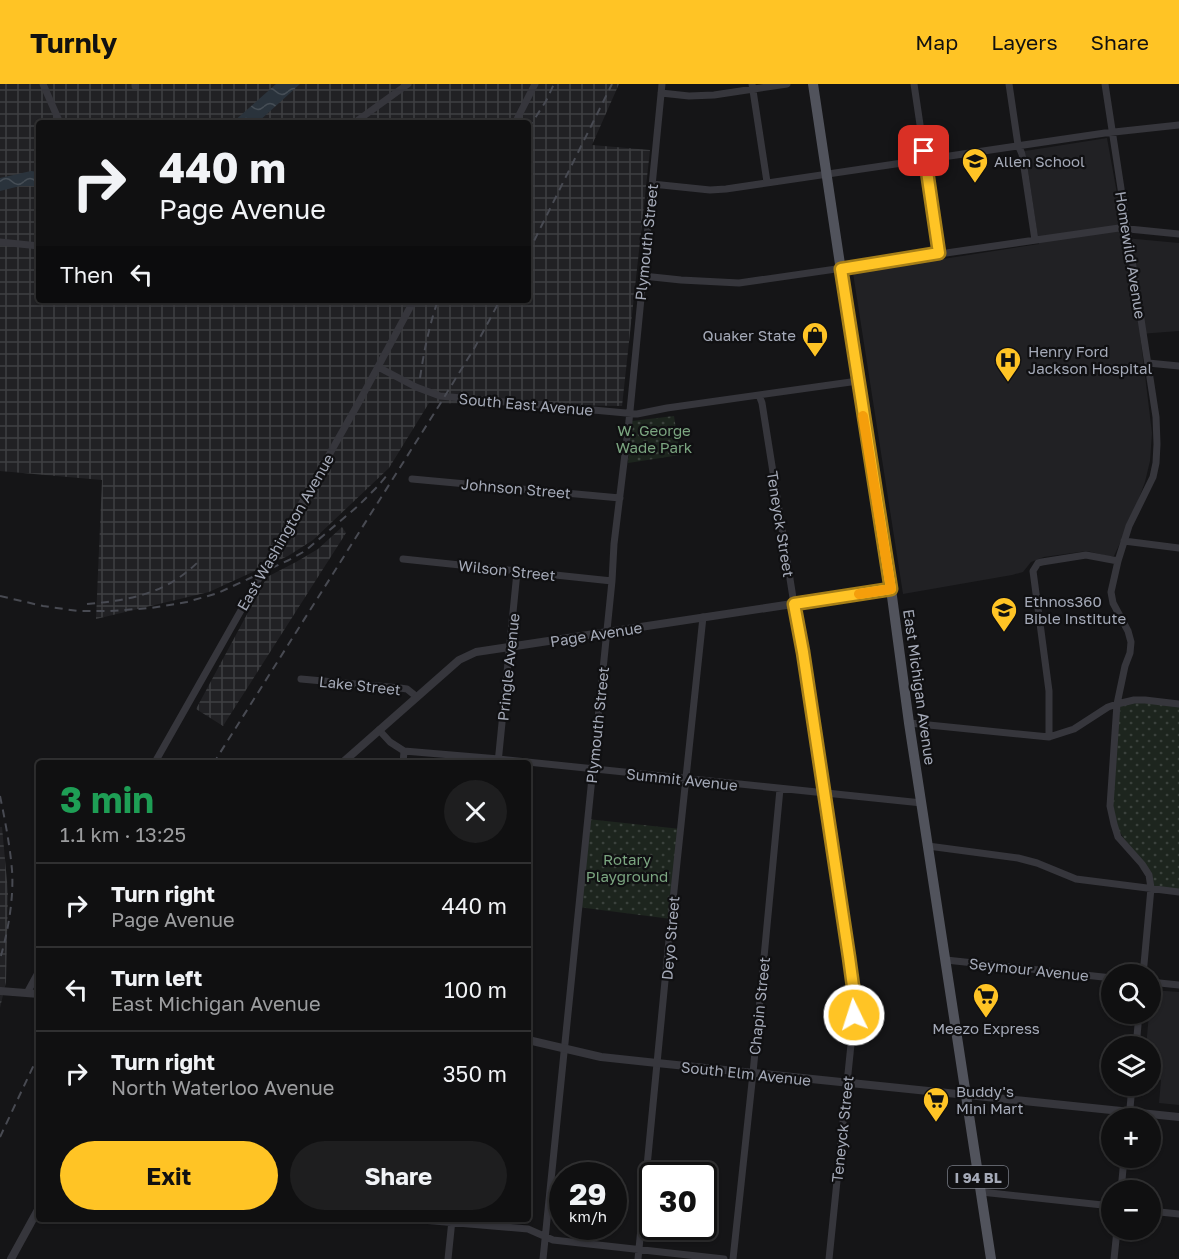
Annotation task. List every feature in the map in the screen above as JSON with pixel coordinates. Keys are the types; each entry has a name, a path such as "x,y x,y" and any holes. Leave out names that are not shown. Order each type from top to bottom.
{"main road":[{"name":"East Michigan Avenue","path":"813,84 991,1259"}],"street":[{"path":"43,84 59,120"},
{"path":"359,120 408,84"},
{"path":"517,120 535,84"},
{"name":"Plymouth Street","path":"543,1259 662,84"},
{"path":"661,93 696,96 787,84"},
{"path":"914,84 939,253"},
{"path":"1009,84 1035,240"},
{"name":"Homewild Avenue","path":"1105,84 1156,417 1157,444 1153,477 1129,526 1111,592 1113,603 1128,631 1131,642 1117,704 1110,806 1118,837 1143,864 1149,875 1151,888 1144,964"},
{"path":"752,87 767,182"},
{"path":"652,184 710,190 1018,145 1179,125"},
{"path":"643,276 730,284 1086,232 1127,228 1179,234"},
{"path":"0,242 36,246"},
{"name":"East Washington Avenue","path":"156,760 412,303"},
{"path":"1148,363 1179,366"},
{"name":"South East Avenue","path":"378,367 416,387 440,396 637,414 858,381"},
{"name":"Teneyck Street","path":"759,395 803,652 855,1001 829,1259"},
{"name":"Johnson Street","path":"412,479 620,498"},
{"path":"1124,541 1179,548"},
{"path":"1049,737 1049,690 1033,571 1042,562 1086,555 1118,561"},
{"name":"Wilson Street","path":"403,559 612,581"},
{"name":"Pringle Avenue","path":"499,760 517,572"},
{"name":"Page Avenue","path":"345,760 465,657 476,652 891,589"},
{"name":"Deyo Street","path":"638,1259 703,617"},
{"name":"Lake Street","path":"301,679 407,689 417,697"},
{"path":"909,723 1049,737 1074,729 1108,707 1117,704 1146,700 1179,704"},
{"path":"379,730 404,752 403,760"},
{"name":"Summit Avenue","path":"404,752 488,760"},
{"name":"Summit Avenue","path":"531,764 922,803"},
{"name":"Chapin Street","path":"733,1259 780,789"},
{"path":"928,846 1018,858 1076,879 1179,892"},
{"name":"Seymour Avenue","path":"946,960 1101,977"},
{"path":"27,993 36,976"},
{"path":"1161,983 1179,985"},
{"path":"0,990 36,994"},
{"name":"South Elm Avenue","path":"531,1041 601,1057 657,1064 1101,1112"},
{"name":"South Elm Avenue","path":"1161,1116 1179,1116"},
{"path":"981,1192 1101,1205"},
{"path":"1161,1212 1179,1214"},
{"path":"14,1258 36,1214"},
{"path":"448,1259 452,1222"},
{"path":"462,1222 528,1229 553,1240 724,1259"},
{"path":"1114,1259 1116,1240"}],"shaded area":[{"path":"0,84 619,84 592,145 650,150 622,406 429,403 389,468 313,540 288,556 209,592 96,619 102,480 0,471"},
{"name":"Henry Ford Jackson Hospital","path":"1107,138 1125,238 1179,243 1179,331 1140,334 1152,433 1150,461 1145,482 1132,517 1114,556 1087,551 1044,557 1031,562 1023,572 1012,575 903,594 853,273 1039,244 1025,151"},
{"path":"342,527 346,533 223,726 196,709 267,577 318,549"},
{"path":"0,827 2,827 8,892 6,982 0,1008"},
{"path":"1161,991 1179,992 1179,1105 1159,1103 1161,1036 1147,1036 1148,1024 1161,1024"}],"green space":[{"name":"W. George Wade Park","path":"674,416 680,455 628,463 632,421"},
{"path":"1145,700 1179,706 1179,891 1151,888 1142,864 1114,824 1112,784 1117,704"},
{"name":"Rotary Playground","path":"587,819 681,829 671,919 578,907"}],"water":[{"path":"276,84 300,84 260,120 235,120"},
{"path":"36,172 36,186 20,186 0,191 0,178"}],"railway":[{"path":"531,124 554,84"},
{"path":"531,247 612,84"},
{"path":"420,378 427,339 437,303"},
{"path":"216,760 440,404 498,303"},
{"path":"0,596 78,611 110,611 151,608 187,602 218,593 305,551 358,506 388,474"},
{"path":"87,604 120,600 149,593 176,580 201,559"},
{"path":"0,796 9,842 12,881 10,915 0,959"},
{"path":"0,1137 36,1060"}],"slow traffic":[{"path":"859,594 891,589 863,416"}],"place":[{"name":"Allen School","path":"975,184"},
{"name":"Quaker State","path":"815,358"},
{"name":"Henry Ford Jackson Hospital","path":"1008,383"},
{"name":"Ethnos360 Bible Institute","path":"1004,633"},
{"name":"Meezo Express","path":"986,1019"},
{"name":"Buddy's Mini Mart","path":"936,1123"}],"route":[{"path":"854,1015 855,1001 849,957 794,604 891,589 841,269 939,253 924,151"}]}
